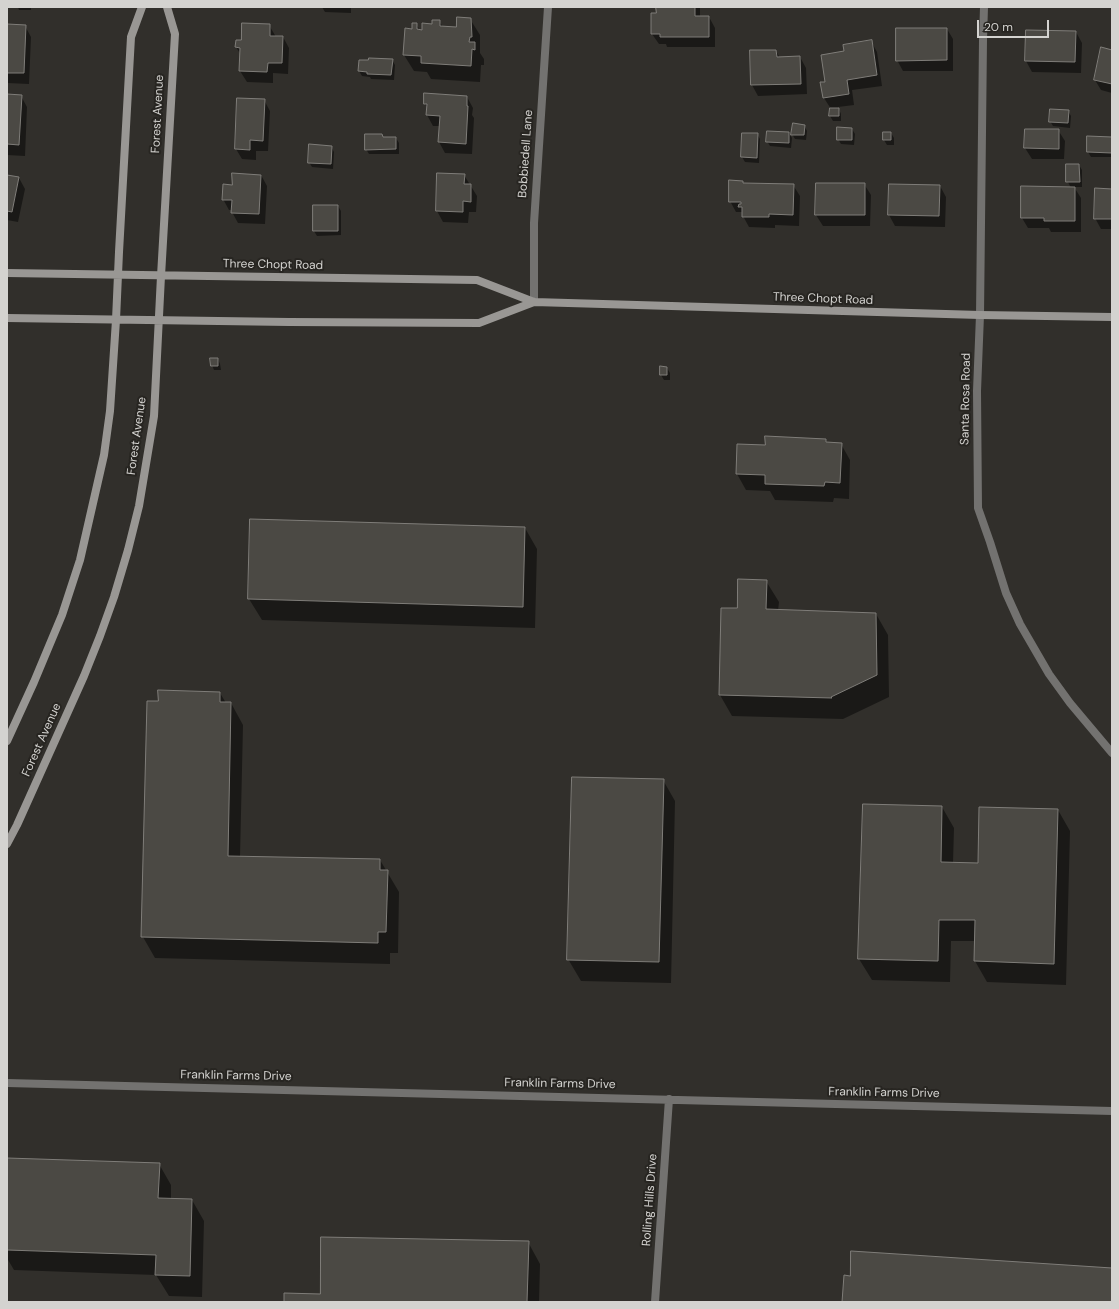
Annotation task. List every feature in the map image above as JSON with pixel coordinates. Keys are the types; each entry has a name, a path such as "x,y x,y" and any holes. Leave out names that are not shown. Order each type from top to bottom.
{"main road":[{"path":"7,741 62,615 80,560 104,455 110,411 116,320 131,37 142,7"},
{"name":"Forest Avenue","path":"7,844 17,826 84,676 114,598 128,550 143,485 154,416 175,34 167,7"},
{"name":"Three Chopt Road","path":"7,273 477,280 534,302 980,315 1112,317"},
{"name":"Three Chopt Road","path":"7,318 159,321 479,323 534,302"}],"street":[{"name":"Bobbiedell Lane","path":"534,302 534,223 548,7"},
{"name":"Santa Rosa Road","path":"984,7 982,40 980,315 977,391 978,508 1006,593 1020,624 1050,674 1066,697 1112,753"},
{"name":"Franklin Farms Drive","path":"7,1083 1112,1111"},
{"name":"Rolling Hills Drive","path":"655,1302 669,1099"}],"building":[{"path":"656,7 695,7 695,16 709,16 709,37 660,37 660,34 651,34 651,13 656,13"},
{"path":"457,17 471,18 472,37 470,37 469,42 475,42 475,50 472,49 471,66 421,63 421,56 403,55 405,28 412,29 412,23 417,23 417,29 422,30 422,23 432,24 432,20 440,20 440,26 456,27"},
{"path":"242,23 270,24 270,36 283,36 282,63 268,63 267,72 239,71 240,48 235,47 236,40 241,40"},
{"path":"7,24 26,25 24,73 7,73"},
{"path":"896,28 947,28 947,60 896,61"},
{"path":"1026,30 1076,31 1075,62 1025,61"},
{"path":"872,40 877,75 847,80 849,94 823,98 820,82 825,82 821,55 844,51 843,45"},
{"path":"1101,47 1112,50 1112,84 1094,80"},
{"path":"750,50 776,50 777,57 800,56 801,84 751,85"},
{"path":"369,58 393,59 391,75 367,74 367,72 358,71 359,60 368,60"},
{"path":"424,93 467,96 468,106 466,144 438,142 440,116 426,115 427,104 424,104"},
{"path":"7,94 22,95 19,145 7,144"},
{"path":"237,98 265,99 263,141 250,140 250,150 235,149"},
{"path":"830,108 839,108 839,116 829,116"},
{"path":"1050,109 1069,110 1068,123 1049,122"},
{"path":"793,123 805,125 804,135 791,135"},
{"path":"837,127 852,128 852,140 837,140"},
{"path":"1025,129 1059,129 1059,149 1024,148"},
{"path":"767,131 789,132 789,143 766,142"},
{"path":"883,132 891,132 891,140 883,140"},
{"path":"742,133 758,133 757,158 741,157"},
{"path":"365,134 382,134 383,137 396,137 396,149 365,150"},
{"path":"1087,136 1112,137 1112,153 1087,152"},
{"path":"309,144 332,146 331,164 308,163"},
{"path":"1066,164 1079,164 1080,182 1066,182"},
{"path":"232,173 261,175 259,214 231,213 232,200 222,200 223,184 232,185"},
{"path":"437,173 465,174 464,184 471,184 471,202 463,201 463,212 436,211"},
{"path":"7,175 19,177 12,212 7,211"},
{"path":"729,180 743,181 743,183 794,184 793,215 769,214 769,217 742,217 742,207 738,207 741,202 729,202"},
{"path":"816,183 865,183 865,215 815,215"},
{"path":"889,184 940,185 939,216 888,215"},
{"path":"1021,186 1075,187 1075,221 1044,221 1044,218 1021,218"},
{"path":"1095,188 1112,189 1112,219 1094,219"},
{"path":"313,205 338,205 338,231 313,231"},
{"path":"210,358 218,358 218,366 211,366"},
{"path":"660,366 667,367 667,375 660,375"},
{"path":"765,436 826,439 826,442 842,443 840,483 825,482 824,486 765,484 765,475 736,474 737,444 765,445"},
{"path":"250,519 525,527 523,607 248,599"},
{"path":"738,579 767,580 766,609 876,613 877,675 831,697 832,698 719,695 721,608 737,608"},
{"path":"158,690 220,692 220,702 231,702 228,856 380,859 380,870 388,870 386,932 378,932 378,943 141,937 147,701 158,701"},
{"path":"572,777 664,779 659,962 567,960"},
{"path":"863,804 942,806 941,862 978,863 979,807 1058,809 1054,964 974,961 975,920 939,920 938,961 858,959"},
{"path":"7,1158 160,1163 158,1198 192,1199 190,1276 155,1275 156,1255 7,1250"},
{"path":"321,1237 529,1241 527,1302 284,1302 284,1293 320,1294"},
{"path":"851,1251 1112,1268 1112,1302 842,1302 844,1275 850,1276"}]}
